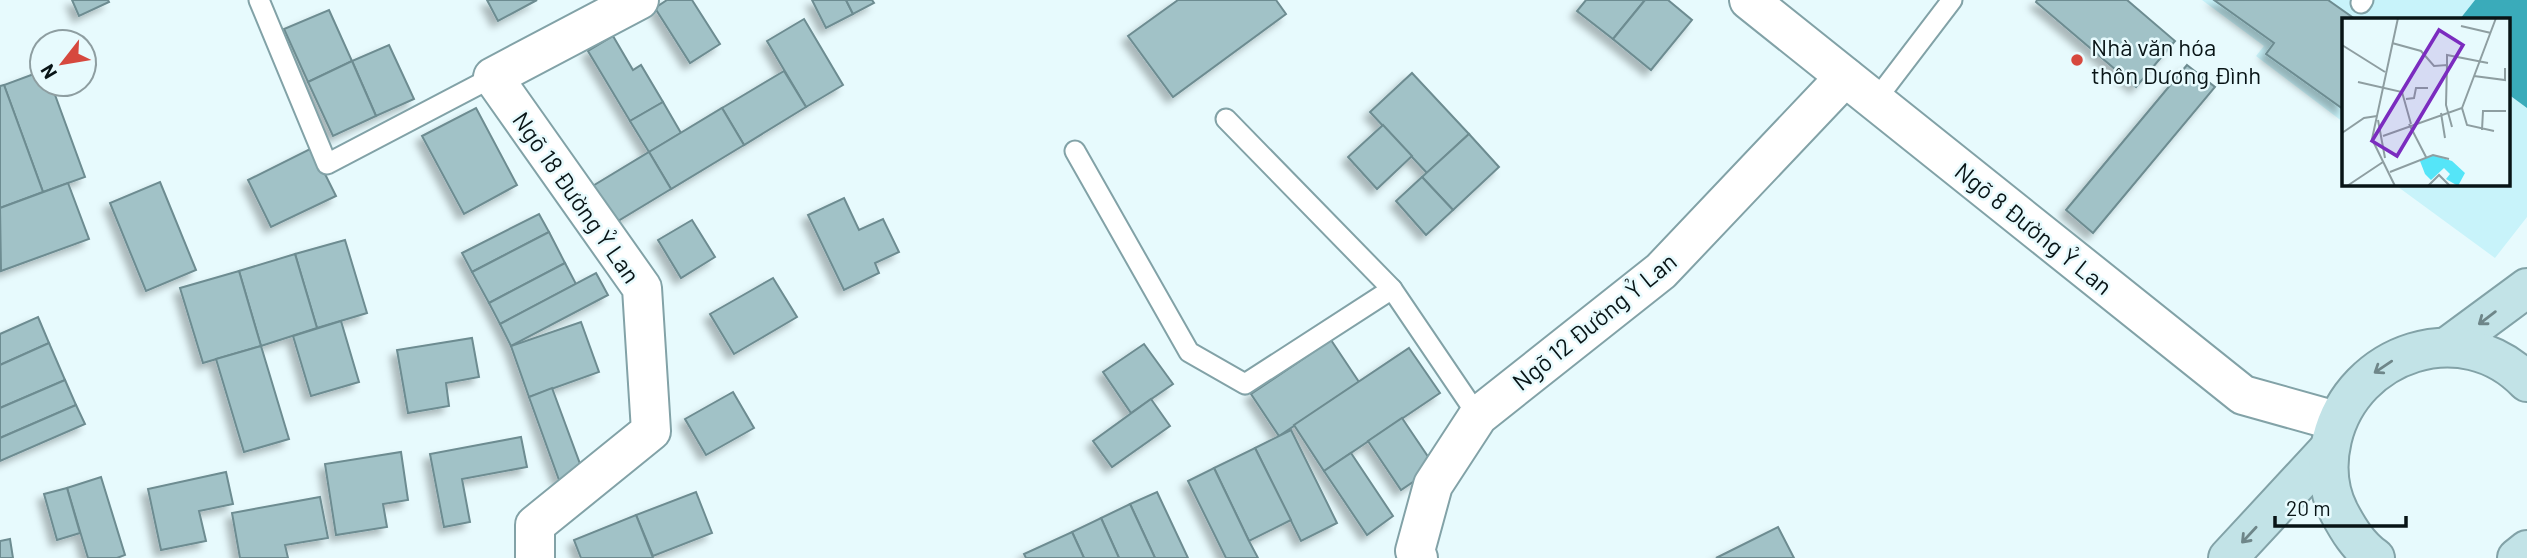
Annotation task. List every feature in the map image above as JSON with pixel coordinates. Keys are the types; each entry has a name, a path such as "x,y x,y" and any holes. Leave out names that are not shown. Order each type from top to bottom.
{"main road":[{"path":"2447,347 2527,288"},
{"path":"2228,558 2333,435 2350,397 2369,376 2392,360 2419,351 2447,347 2475,351 2501,362 2527,382"},
{"path":"2333,435 2328,478 2336,505 2348,530 2375,558"},
{"path":"2517,558 2527,550"}],"street":[{"path":"493,77 639,0"},
{"name":"Ngõ 8 Đường Ỷ Lan","path":"1749,0 2243,395 2333,435"},
{"name":"Ngõ 18 Đường Ỷ Lan","path":"493,77 642,288 651,431 535,525 535,558"},
{"name":"Ngõ 12 Đường Ỷ Lan","path":"1411,556 1433,485 1478,416 1661,271 1844,77"}],"lane":[{"path":"259,0 327,164 493,77"},
{"path":"1875,101 1952,0"},
{"path":"1226,119 1392,289 1478,416"},
{"path":"1075,151 1189,352 1245,384 1392,289"}],"shaded area":[{"path":"2202,0 2527,0 2527,217 2495,258 2397,186 2510,186 2510,18 2342,18 2342,121 2256,56 2264,46"}],"water":[{"path":"2475,0 2527,0 2527,108 2510,95 2510,18 2461,18"}],"building":[{"path":"72,0 108,0 109,2 79,16"},
{"path":"487,0 537,0 498,21"},
{"path":"667,0 692,0 720,44 690,63 655,8"},
{"path":"812,0 846,0 853,14 826,28"},
{"path":"846,0 872,0 874,3 853,14"},
{"path":"1178,0 1276,0 1286,14 1173,97 1128,36"},
{"path":"1586,0 1645,0 1613,39 1577,11"},
{"path":"1645,0 1668,0 1692,20 1651,70 1613,39"},
{"path":"2127,0 2175,41 2136,87 2036,2"},
{"path":"2214,0 2328,0 2354,18 2342,18 2342,108 2266,54 2274,43"},
{"path":"329,10 352,61 308,82 284,29"},
{"path":"804,19 843,85 806,107 767,41"},
{"path":"613,36 633,70 641,65 663,102 630,121 588,51"},
{"path":"389,45 414,99 376,116 352,61"},
{"path":"352,61 376,116 333,136 308,82"},
{"path":"2187,65 2215,87 2093,233 2066,210"},
{"path":"784,71 806,107 744,145 722,108"},
{"path":"1412,73 1469,134 1427,173 1370,112"},
{"path":"28,76 28,98 56,98 85,177 43,192 4,85"},
{"path":"4,85 43,192 0,208 0,86"},
{"path":"663,102 681,133 649,152 630,121"},
{"path":"476,108 517,185 464,214 422,136"},
{"path":"722,108 744,145 671,189 649,152"},
{"path":"1383,125 1412,156 1377,189 1348,157"},
{"path":"1469,134 1499,167 1453,210 1422,177"},
{"path":"312,148 336,196 271,227 248,180"},
{"path":"649,152 671,189 608,227 586,190"},
{"path":"1422,177 1453,210 1426,235 1396,201"},
{"path":"160,182 196,270 146,291 110,203"},
{"path":"68,183 89,239 1,271 0,208"},
{"path":"844,198 859,230 883,219 899,252 875,263 879,273 844,290 808,215"},
{"path":"539,214 549,232 472,272 462,253"},
{"path":"692,220 715,257 681,278 658,240"},
{"path":"549,232 565,263 489,303 472,272"},
{"path":"345,240 367,313 317,328 295,254"},
{"path":"295,254 317,328 261,346 239,271"},
{"path":"565,263 576,284 500,324 489,303"},
{"path":"239,271 261,346 203,363 180,288"},
{"path":"596,273 608,295 511,346 500,324"},
{"path":"773,278 797,317 734,354 710,314"},
{"path":"38,317 49,343 0,365 0,334"},
{"path":"341,321 359,382 311,396 293,336"},
{"path":"581,322 599,372 529,397 511,346"},
{"path":"472,338 479,377 446,383 449,406 408,413 397,350"},
{"path":"1331,340 1359,382 1279,436 1251,394"},
{"path":"49,343 65,380 0,408 0,365"},
{"path":"1144,344 1173,384 1131,413 1103,372"},
{"path":"261,346 289,439 244,452 216,359"},
{"path":"1409,348 1440,393 1324,471 1294,425"},
{"path":"65,380 76,405 0,438 0,408"},
{"path":"552,388 583,472 559,480 529,397"},
{"path":"733,392 754,428 706,455 685,419"},
{"path":"1151,399 1170,426 1112,467 1093,441"},
{"path":"76,405 85,424 0,461 0,438"},
{"path":"1402,418 1435,467 1401,490 1368,441"},
{"path":"1291,430 1337,523 1301,541 1255,448"},
{"path":"521,437 527,467 462,479 470,522 444,527 430,454"},
{"path":"1255,448 1291,520 1249,541 1214,468"},
{"path":"401,452 408,500 383,504 387,527 336,535 325,464"},
{"path":"1351,453 1393,516 1367,535 1324,471"},
{"path":"1214,468 1258,558 1226,558 1188,481"},
{"path":"226,472 233,504 199,511 206,541 161,550 148,489"},
{"path":"101,477 125,555 117,558 88,558 67,488"},
{"path":"67,488 80,533 57,540 44,494"},
{"path":"696,492 712,533 653,556 636,515"},
{"path":"1157,492 1188,558 1155,558 1130,504"},
{"path":"320,497 328,538 285,545 288,558 240,558 232,513"},
{"path":"1130,504 1155,558 1119,558 1101,518"},
{"path":"636,515 653,558 581,558 574,540"},
{"path":"1101,518 1119,558 1084,558 1072,532"},
{"path":"1778,527 1794,558 1716,558"},
{"path":"1072,532 1084,558 1026,558 1024,554"},
{"path":"10,539 13,558 0,558 0,541"}],"place":[{"name":"Nhà văn hóa thôn Dương Đình","path":"2077,60"}]}
